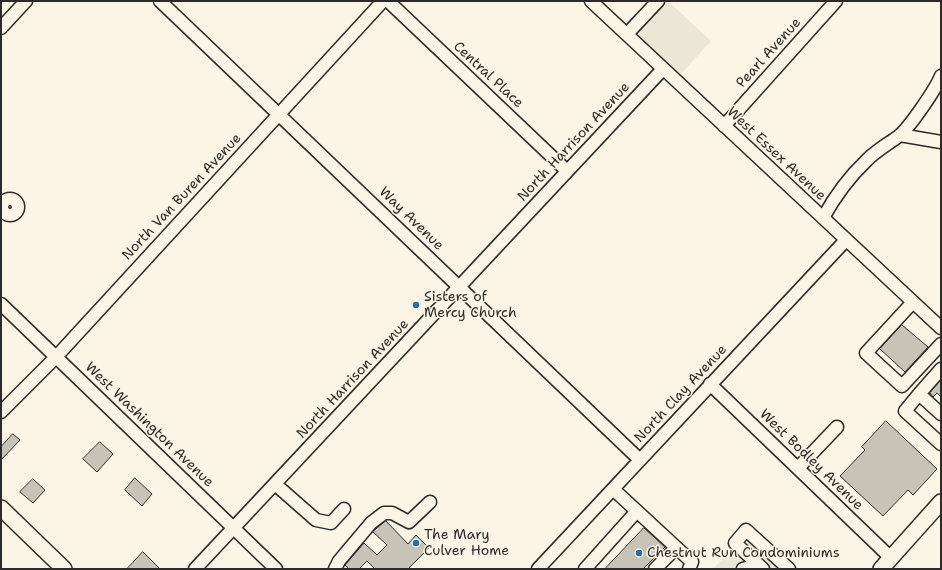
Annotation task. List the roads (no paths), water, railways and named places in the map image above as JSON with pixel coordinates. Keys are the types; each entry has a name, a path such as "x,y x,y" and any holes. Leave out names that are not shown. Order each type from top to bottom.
{"main road":[{"path":"881,569 941,502"},
{"path":"1,508 64,569"}],"street":[{"path":"1,28 26,1"},
{"name":"Way Avenue","path":"160,1 640,460"},
{"name":"North Van Buren Avenue","path":"1,412 56,356 383,1"},
{"name":"Central Place","path":"388,1 567,171"},
{"name":"West Essex Avenue","path":"591,1 941,328"},
{"path":"627,34 658,1"},
{"name":"Pearl Avenue","path":"724,126 836,1"},
{"name":"North Harrison Avenue","path":"195,569 663,69"},
{"path":"823,218 836,195 851,176 879,148 900,135 936,88 941,76"},
{"path":"900,135 941,142"},
{"name":"North Clay Avenue","path":"544,567 613,489 846,240"},
{"path":"912,302 866,353 902,386 941,344"},
{"name":"West Washington Avenue","path":"1,304 276,569"},
{"path":"941,369 905,411 941,444"},
{"name":"West Bodley Avenue","path":"710,384 891,558"},
{"path":"919,394 941,414"},
{"path":"798,468 837,427"},
{"path":"275,484 316,520 331,523 344,509"},
{"path":"613,489 692,562 689,569"},
{"path":"335,569 339,560 371,524 384,512 392,513 409,522 430,502"},
{"path":"585,569 637,511"},
{"path":"763,569 736,543 746,530 789,569"},
{"path":"655,569 676,548"},
{"path":"743,569 752,569"}],"place":[{"name":"Sisters of Mercy Church","path":"416,305"},
{"name":"The Mary Culver Home","path":"416,543"},
{"name":"Chestnut Run Condominiums","path":"639,553"}]}
